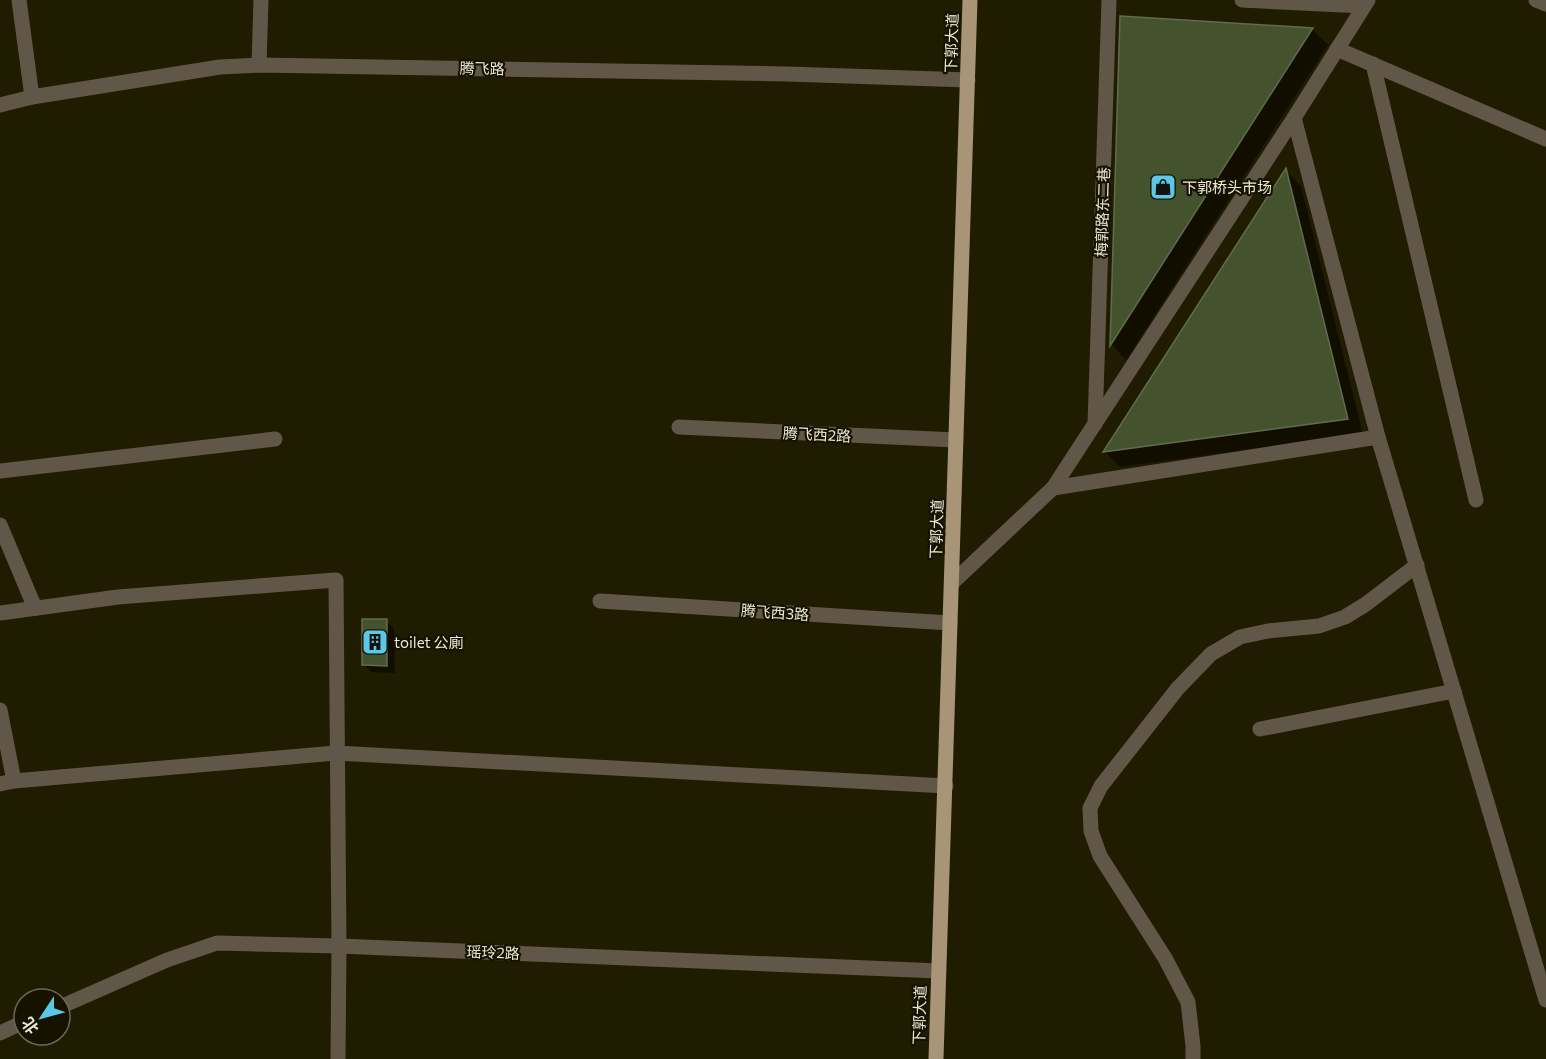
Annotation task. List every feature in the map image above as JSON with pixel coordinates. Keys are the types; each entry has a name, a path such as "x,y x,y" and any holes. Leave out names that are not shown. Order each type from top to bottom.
{"main road":[{"name":"下郭大道","path":"936,1059 970,0"}],"street":[{"path":"19,0 32,97"},
{"path":"259,65 261,0"},
{"name":"梅郭路东二巷","path":"1095,424 1109,0"},
{"path":"1242,0 1366,3"},
{"path":"1536,0 1546,4"},
{"path":"952,583 1053,488 1294,118 1366,3"},
{"path":"1337,49 1546,139"},
{"path":"1373,64 1476,500"},
{"name":"腾飞路","path":"0,105 32,97 220,67 259,65 787,74 968,80"},
{"path":"1294,118 1378,437 1546,1000"},
{"name":"腾飞西2路","path":"679,427 956,440"},
{"path":"1053,488 1378,437"},
{"path":"0,471 275,440"},
{"path":"0,525 35,608"},
{"path":"1192,1059 1193,1046 1188,1002 1165,958 1100,856 1091,831 1090,808 1101,786 1178,688 1211,654 1240,637 1268,631 1319,626 1345,617 1417,565"},
{"path":"0,614 118,597 336,580 338,1059"},
{"name":"腾飞西3路","path":"600,601 950,624"},
{"path":"1260,729 1454,691"},
{"path":"0,711 7,783 336,753 946,786"},
{"name":"瑶玲2路","path":"72,1001 167,960 217,943 939,971"}],"building":[{"name":"下郭桥头市场","path":"1120,16 1313,28 1110,346"},
{"name":"下郭桥头市场","path":"1286,168 1348,419 1103,452"},
{"name":"toilet 公廁","path":"362,619 387,619 387,666 362,665"}],"place":[{"name":"下郭桥头市场","path":"1163,187"},
{"name":"toilet 公廁","path":"375,642"}]}
